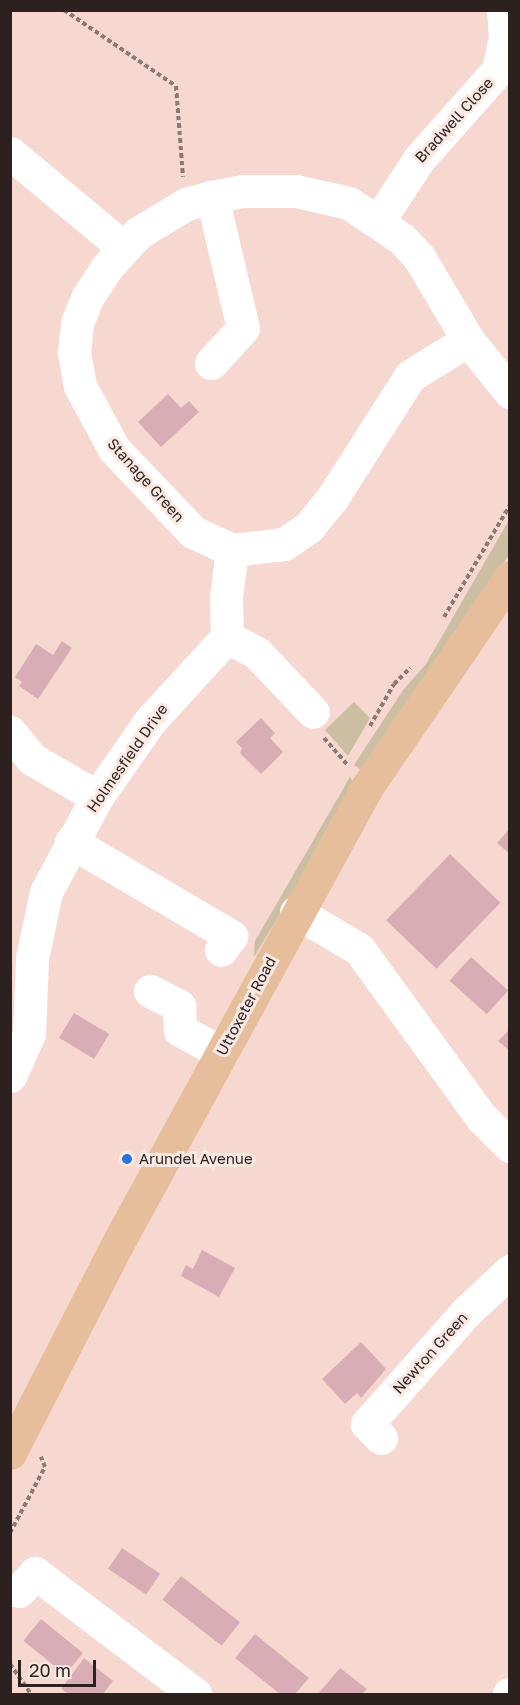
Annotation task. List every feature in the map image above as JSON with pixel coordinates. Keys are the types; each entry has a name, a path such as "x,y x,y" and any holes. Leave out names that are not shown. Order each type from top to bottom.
{"main road":[{"name":"Uttoxeter Road","path":"10,1453 118,1241 222,1053 296,912 358,776 510,577"}],"street":[{"name":"Bradwell Close","path":"379,220 418,159 498,70 505,37 505,11"},
{"path":"10,153 123,247"},
{"name":"Stanage Green","path":"232,550 193,532 142,481 114,449 80,386 74,353 77,323 87,298 123,247 154,221 199,201 260,190 313,193 349,203 379,220 419,257 468,340 510,392"},
{"path":"199,201 243,328 211,363"},
{"path":"313,712 257,653 227,637 226,597 232,550 284,544 309,527 333,497 411,376 468,340"},
{"name":"Holmesfield Drive","path":"10,1076 29,1034 37,920 46,892 97,797 150,721 227,637"},
{"path":"10,732 32,759 97,797"},
{"path":"71,842 231,936 221,950"},
{"path":"296,912 359,949 482,1118 510,1146"},
{"path":"150,991 178,1006 180,1030 222,1053"},
{"name":"Newton Green","path":"381,1438 367,1424 466,1312 510,1271"},
{"path":"20,1591 35,1573 195,1695"}],"path":[{"path":"64,10 176,86 199,201"},
{"path":"441,622 510,505"},
{"path":"365,735 394,684 417,661"},
{"path":"313,712 315,726 358,776"},
{"path":"354,755 358,776"},
{"path":"10,1533 45,1467"},
{"path":"10,1664 31,1695"}],"shaded area":[{"path":"509,520 509,555 364,772 354,765 403,690 426,664"},
{"path":"354,702 370,718 348,756 325,730"},
{"path":"350,777 356,787 254,957 255,941"}],"building":[{"path":"168,394 181,408 189,401 199,412 161,447 138,422"},
{"path":"62,641 72,648 38,699 19,686 22,682 15,677 36,644 53,655"},
{"path":"261,718 275,733 270,738 283,752 261,774 240,753 242,748 236,742"},
{"path":"510,828 510,854 497,843"},
{"path":"450,854 500,903 436,969 386,920"},
{"path":"471,957 508,990 487,1014 450,981"},
{"path":"74,1013 109,1034 94,1059 59,1038"},
{"path":"510,1029 510,1051 498,1041"},
{"path":"202,1250 235,1268 219,1297 181,1276 186,1265 193,1269"},
{"path":"361,1342 386,1369 361,1398 357,1393 345,1404 322,1379"},
{"path":"122,1548 160,1574 146,1594 108,1569"},
{"path":"181,1576 240,1622 222,1646 163,1600"},
{"path":"41,1619 83,1653 65,1675 23,1641"},
{"path":"255,1634 309,1678 295,1694 280,1694 235,1658"},
{"path":"84,1658 113,1681 103,1694 69,1694 61,1689"},
{"path":"340,1668 367,1689 362,1694 318,1694"}],"place":[{"name":"Arundel Avenue","path":"127,1159"}]}
